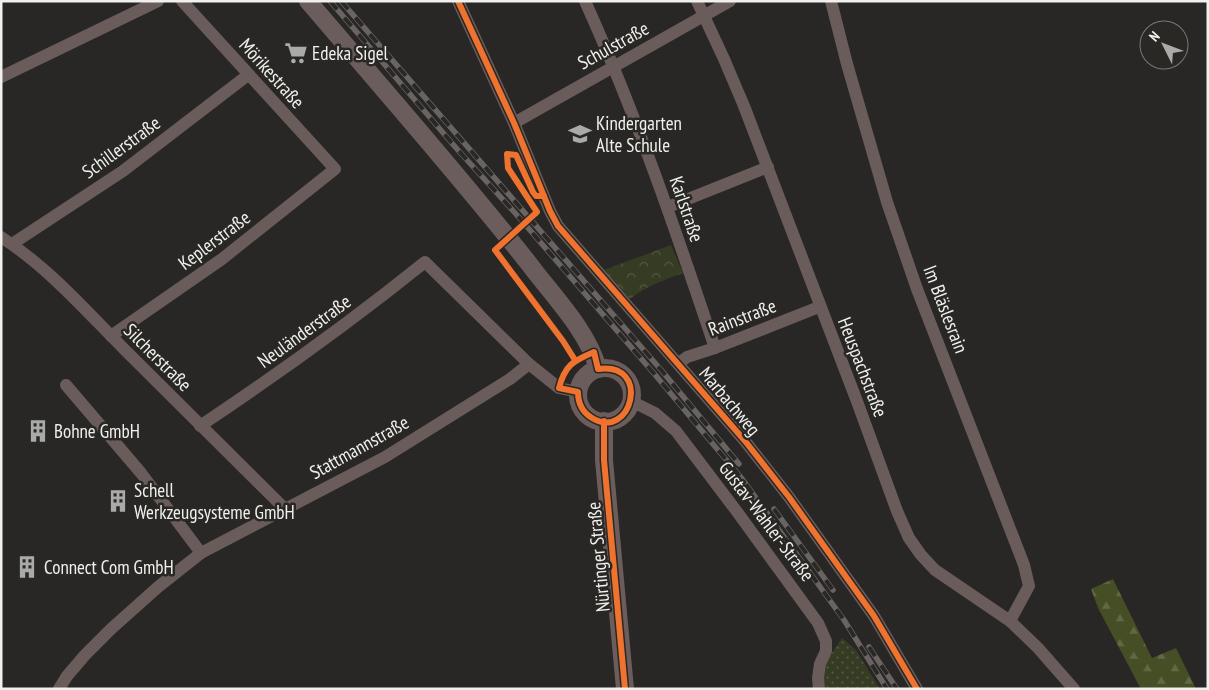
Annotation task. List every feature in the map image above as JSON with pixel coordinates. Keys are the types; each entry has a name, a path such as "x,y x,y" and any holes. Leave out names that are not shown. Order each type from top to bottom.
{"main road":[{"path":"308,1 491,217 570,318 594,352 598,368"},
{"path":"598,368 614,369 623,375 631,387 631,401 627,409 621,416 610,421 594,420 582,410 578,398 578,392 584,378 598,368"},
{"name":"Nürtinger Straße","path":"604,422 604,460 625,689"}],"street":[{"path":"1,77 158,1"},
{"name":"Mörikestraße","path":"182,1 335,169"},
{"path":"458,1 514,123"},
{"name":"Karlstraße","path":"585,1 614,66 668,207 715,348"},
{"name":"Heuspachstraße","path":"697,1 724,59 768,167 819,307 909,538 935,570 1010,621 1038,648 1074,689"},
{"name":"Schulstraße","path":"514,123 730,1"},
{"name":"Im Bläslesrain","path":"831,1 887,202 917,289 1024,565 1029,586 1010,621"},
{"name":"Schillerstraße","path":"7,241 123,171 248,75"},
{"name":"Marbachweg","path":"514,123 558,226 679,363 789,497 874,616 917,689"},
{"path":"668,207 768,167"},
{"name":"Keplerstraße","path":"111,336 222,259 335,169"},
{"name":"Silcherstraße","path":"7,241 42,267 76,299 200,426 284,508"},
{"name":"Neuländerstraße","path":"200,426 290,366 368,308 425,262 529,364"},
{"name":"Rainstraße","path":"679,363 687,357 715,348 819,307"},
{"path":"529,364 559,388 578,392"},
{"name":"Stattmannstraße","path":"59,689 67,676 85,655 129,612 201,554 284,508 385,457 510,379 529,364"},
{"path":"66,385 141,473 201,554"},
{"name":"Gustav-Wahler-Straße","path":"631,401 655,413 676,432 818,623 826,642 826,650 820,664 819,689"}],"green space":[{"path":"671,245 683,273 649,287 630,299 604,270"},
{"path":"1113,579 1152,658 1176,648 1196,689 1141,689 1098,608 1091,589"},
{"path":"842,638 856,650 880,689 825,689 825,668 830,656"}],"railway":[{"path":"330,1 657,377 743,480 844,620 887,689"},
{"path":"341,1 662,371 739,464"},
{"path":"774,509 833,590"},
{"path":"869,647 897,689"}],"cycle path":[{"path":"458,1 514,123 558,226 745,441 789,497 874,616 917,689"},
{"path":"544,196 536,196 533,192 516,155 507,154 508,168 537,212 495,250 575,360"},
{"path":"594,352 598,369 615,370 625,377 630,387 630,400 626,411 617,419 606,422 592,418 583,410 578,392 559,388 567,369 575,361 594,352"},
{"path":"604,421 604,460 625,689"}],"place":[{"name":"Edeka Sigel","path":"296,53"},
{"name":"Kindergarten Alte Schule","path":"580,134"},
{"name":"Bohne GmbH","path":"38,431"},
{"name":"Schell Werkzeugsysteme GmbH","path":"118,501"},
{"name":"Connect Com GmbH","path":"27,567"}]}
